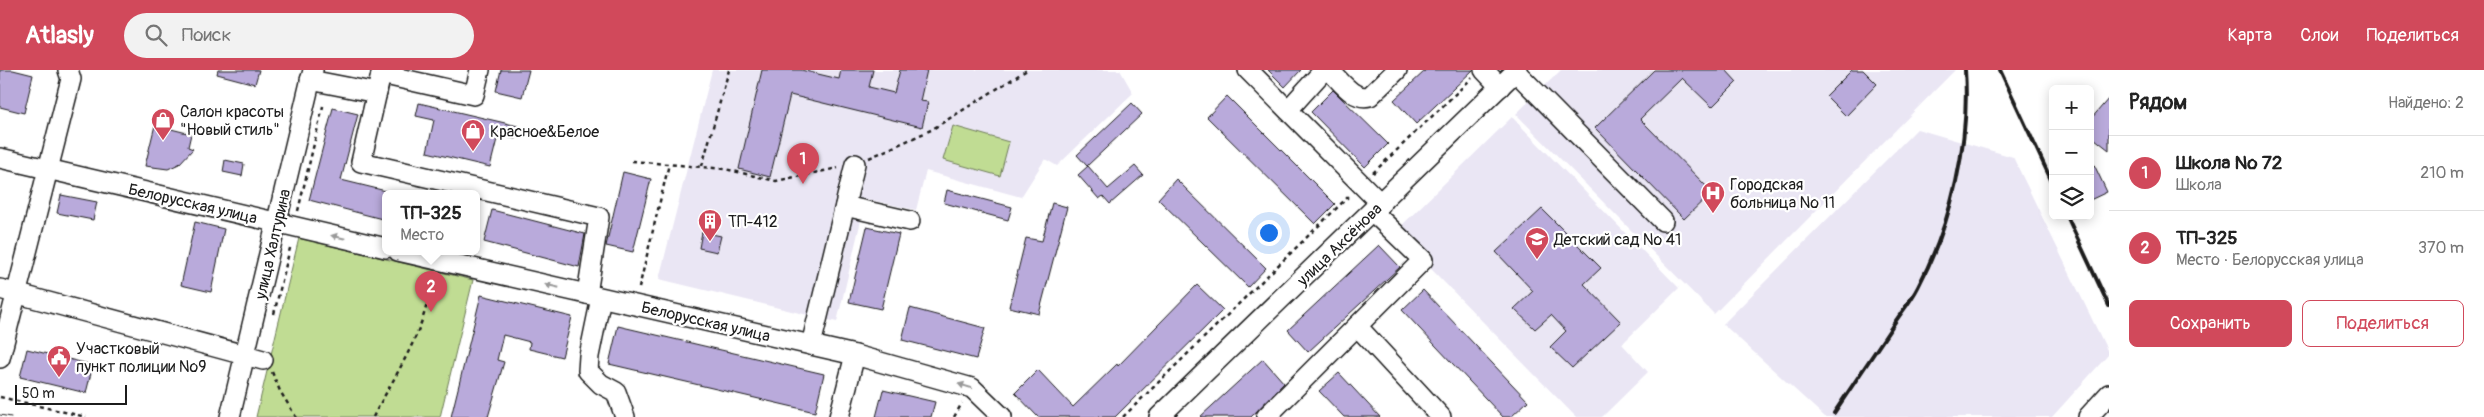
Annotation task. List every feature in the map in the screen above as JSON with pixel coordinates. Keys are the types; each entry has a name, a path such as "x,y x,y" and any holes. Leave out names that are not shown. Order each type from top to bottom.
{"street":[{"path":"0,358 9,292 48,169 71,79 68,70"},
{"path":"469,190 362,162 382,72 474,95 480,70"},
{"path":"1248,70 1361,184 1377,208 1423,260 1272,415"},
{"path":"1288,110 1324,70"},
{"path":"1329,70 1353,94 1365,98 1370,96 1397,70"},
{"path":"1516,71 1663,220"},
{"name":"улица Аксёнова","path":"1159,417 1377,208 1516,71"},
{"path":"1478,73 1500,87"},
{"path":"312,75 377,93"},
{"name":"улица Халтурина","path":"230,417 254,357 277,223 312,75"},
{"name":"Белорусская улица","path":"0,158 382,247"},
{"path":"811,345 854,164"},
{"path":"480,192 599,217 588,371 601,384 616,392 625,417"},
{"path":"845,206 910,221"},
{"name":"Белорусская улица","path":"415,255 432,259 458,257 594,296 811,345 972,388 1002,417"},
{"path":"9,292 254,357"},
{"path":"1357,326 1441,417"},
{"path":"839,417 855,356"},
{"path":"2088,417 2109,394"}],"path":[{"path":"702,166 728,70"},
{"path":"632,161 725,169 776,181 854,164 931,130 1027,70"},
{"path":"1122,417 1478,73"},
{"path":"635,305 669,164"},
{"path":"373,417 422,321 431,292 432,259"},
{"path":"254,357 271,370 296,417"},
{"path":"0,397 86,417"}],"shaded area":[{"path":"712,70 1120,70 1133,93 1057,166 1045,159 1021,197 926,171 916,210 866,199 837,322 659,279"},
{"name":"Городская больница № 11","path":"1561,70 1955,70 1714,314 1516,114"},
{"name":"Детский сад № 41","path":"1512,117 1679,288 1622,344 1648,372 1602,417 1576,417 1395,232"},
{"path":"1917,129 2013,157 2109,354 2052,417 1825,417 1723,324"}],"green space":[{"path":"953,126 1009,142 1000,176 943,160"},
{"path":"299,238 473,280 440,417 256,417"}],"building":[{"path":"0,70 13,70 33,75 24,113 0,107"},
{"path":"218,70 259,70 255,84 217,74"},
{"path":"501,70 529,70 522,97 496,91"},
{"path":"762,70 801,70 839,79 841,70 873,70 869,87 894,93 900,70 927,70 920,101 928,102 922,127 790,95 770,177 739,169"},
{"path":"1268,70 1301,70 1285,87"},
{"path":"1426,70 1473,70 1416,124 1394,100"},
{"path":"1654,70 1726,70 1737,82 1712,107 1682,78 1640,119 1712,192 1684,219 1595,128"},
{"path":"1852,70 1863,70 1877,84 1846,116 1826,96"},
{"path":"1333,90 1388,144 1365,167 1311,112"},
{"path":"1227,96 1335,204 1315,224 1207,117"},
{"path":"2109,98 2109,150 2094,138 2094,115"},
{"path":"419,103 518,126 515,139 498,135 490,167 427,152 434,120 416,116"},
{"path":"1132,103 1142,114 1087,166 1077,155"},
{"path":"333,108 358,114 341,180 382,190 382,219 309,200"},
{"path":"155,125 191,134 188,147 193,149 179,164 168,169 145,166"},
{"path":"225,160 244,164 242,176 223,172"},
{"path":"2094,164 2107,192 2094,198"},
{"path":"1088,166 1108,189 1135,166 1143,175 1110,204 1103,196 1099,199 1078,175"},
{"path":"623,172 651,179 633,252 606,246"},
{"path":"1176,179 1266,268 1248,287 1158,199"},
{"path":"947,190 1012,207 1008,220 944,203"},
{"path":"61,195 97,202 93,220 57,213"},
{"path":"1052,203 1067,207 1039,314 1009,307 1026,238 1042,241"},
{"path":"1542,209 1601,268 1584,284 1621,322 1572,368 1550,347 1566,331 1551,315 1535,329 1514,309 1533,291 1496,252"},
{"path":"492,210 585,234 579,267 484,242"},
{"path":"195,222 224,229 211,292 181,285"},
{"path":"867,227 899,234 881,309 849,302"},
{"name":"ТП-412","path":"702,232 721,236 717,252 699,248"},
{"path":"1379,245 1400,267 1308,352 1288,330"},
{"path":"1197,285 1223,310 1115,417 1038,417 1015,393 1038,370 1073,407 1117,364 1118,366"},
{"path":"1423,290 1528,401 1511,417 1503,417 1402,310"},
{"path":"481,295 572,317 562,357 529,349 530,342 503,335 497,360 504,362 488,417 451,417"},
{"path":"910,308 985,328 976,359 902,340"},
{"path":"618,326 824,374 815,412 609,364"},
{"path":"27,349 93,365 86,393 20,377"},
{"path":"1263,359 1284,383 1251,417 1200,417"},
{"path":"1339,373 1380,417 1344,417 1319,391"},
{"path":"883,390 935,402 931,417 876,417"}],"tram line":[{"path":"0,415 11,417"}],"railway":[{"path":"1834,413 1915,292 1940,236 1956,182 1961,153 1965,125 1965,70"},
{"path":"2000,70 2049,175"},
{"path":"2069,220 2109,306"}],"place":[{"name":"Салон красоты \"Новый стиль\"","path":"163,141"},
{"name":"Красное&Белое","path":"473,152"},
{"name":"Школа № 72","path":"803,184"},
{"name":"Городская больница № 11","path":"1713,214"},
{"name":"ТП-412","path":"710,242"},
{"name":"Детский сад № 41","path":"1537,260"},
{"name":"ТП-325","path":"431,312"},
{"name":"Участковый пункт полиции №9","path":"59,378"}]}
